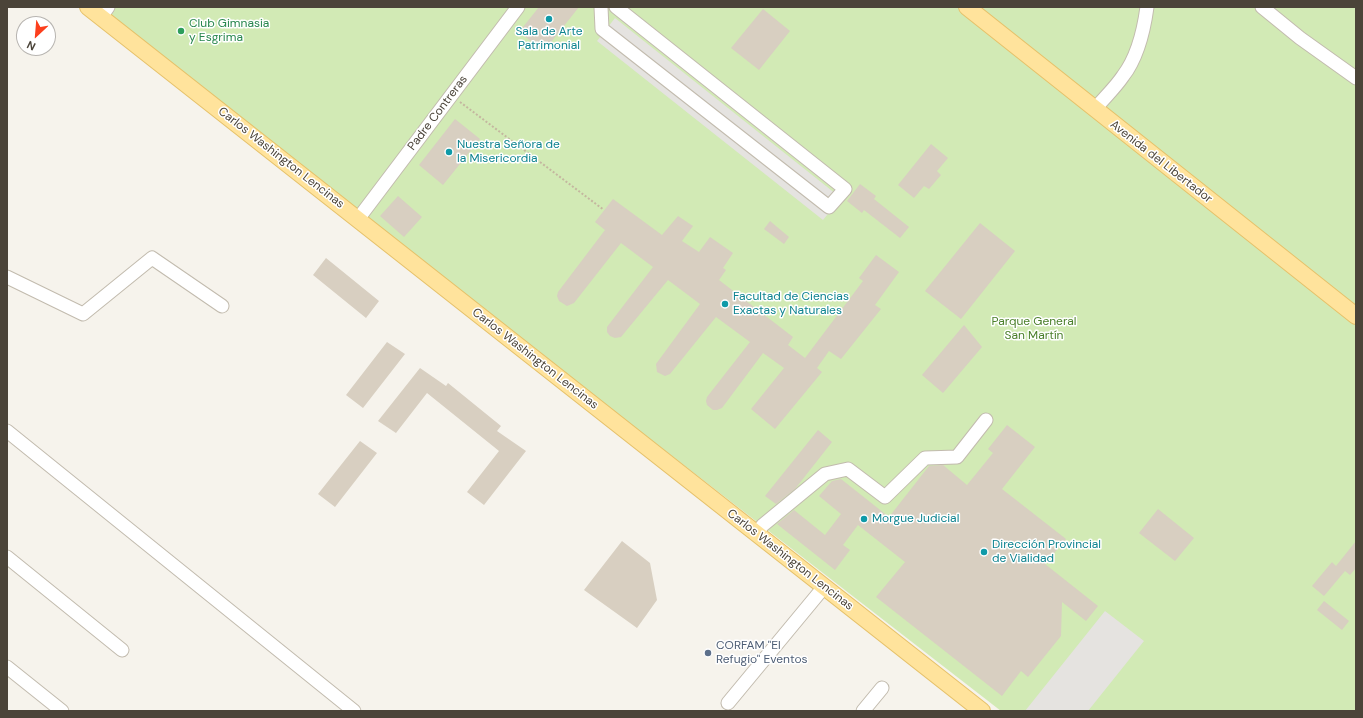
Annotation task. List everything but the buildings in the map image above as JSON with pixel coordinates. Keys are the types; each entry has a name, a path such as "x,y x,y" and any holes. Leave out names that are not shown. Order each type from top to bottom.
{"main road":[{"name":"Avenida del Libertador","path":"967,7 1356,316"},
{"name":"Carlos Washington Lencinas","path":"99,10 358,219 982,711"}],"street":[{"name":"Padre Contreras","path":"358,219 518,7"},
{"path":"601,7 602,29 829,208 845,189 616,7"},
{"path":"1095,109 1124,75 1138,46 1147,7"},
{"path":"1262,7 1300,38 1356,78"},
{"path":"7,277 83,314 152,258 222,306"},
{"path":"756,534 763,525 825,474 848,469 885,497 925,458 957,457 986,420"},
{"path":"7,431 354,711"},
{"path":"7,557 122,650"},
{"path":"728,703 824,587"},
{"path":"7,668 62,711"},
{"path":"863,711 882,688"}],"path":[{"path":"452,95 604,210"}],"green space":[{"name":"Parque General San Martín","path":"100,7 1356,7 1356,711 1001,711 343,201"}],"shaded area":[{"path":"615,18 841,198 823,220 597,41"},
{"path":"1105,611 1144,641 1088,711 1025,711"}],"place":[{"name":"Sala de Arte Patrimonial","path":"549,19"},
{"name":"Club Gimnasia y Esgrima","path":"181,31"},
{"name":"Nuestra Señora de la Misericordia","path":"449,152"},
{"name":"Facultad de Ciencias Exactas y Naturales","path":"725,304"},
{"name":"Morgue Judicial","path":"864,519"},
{"name":"Dirección Provincial de Vialidad","path":"984,552"},
{"name":"CORFAM \"El Refugio\" Eventos","path":"708,653"}]}
